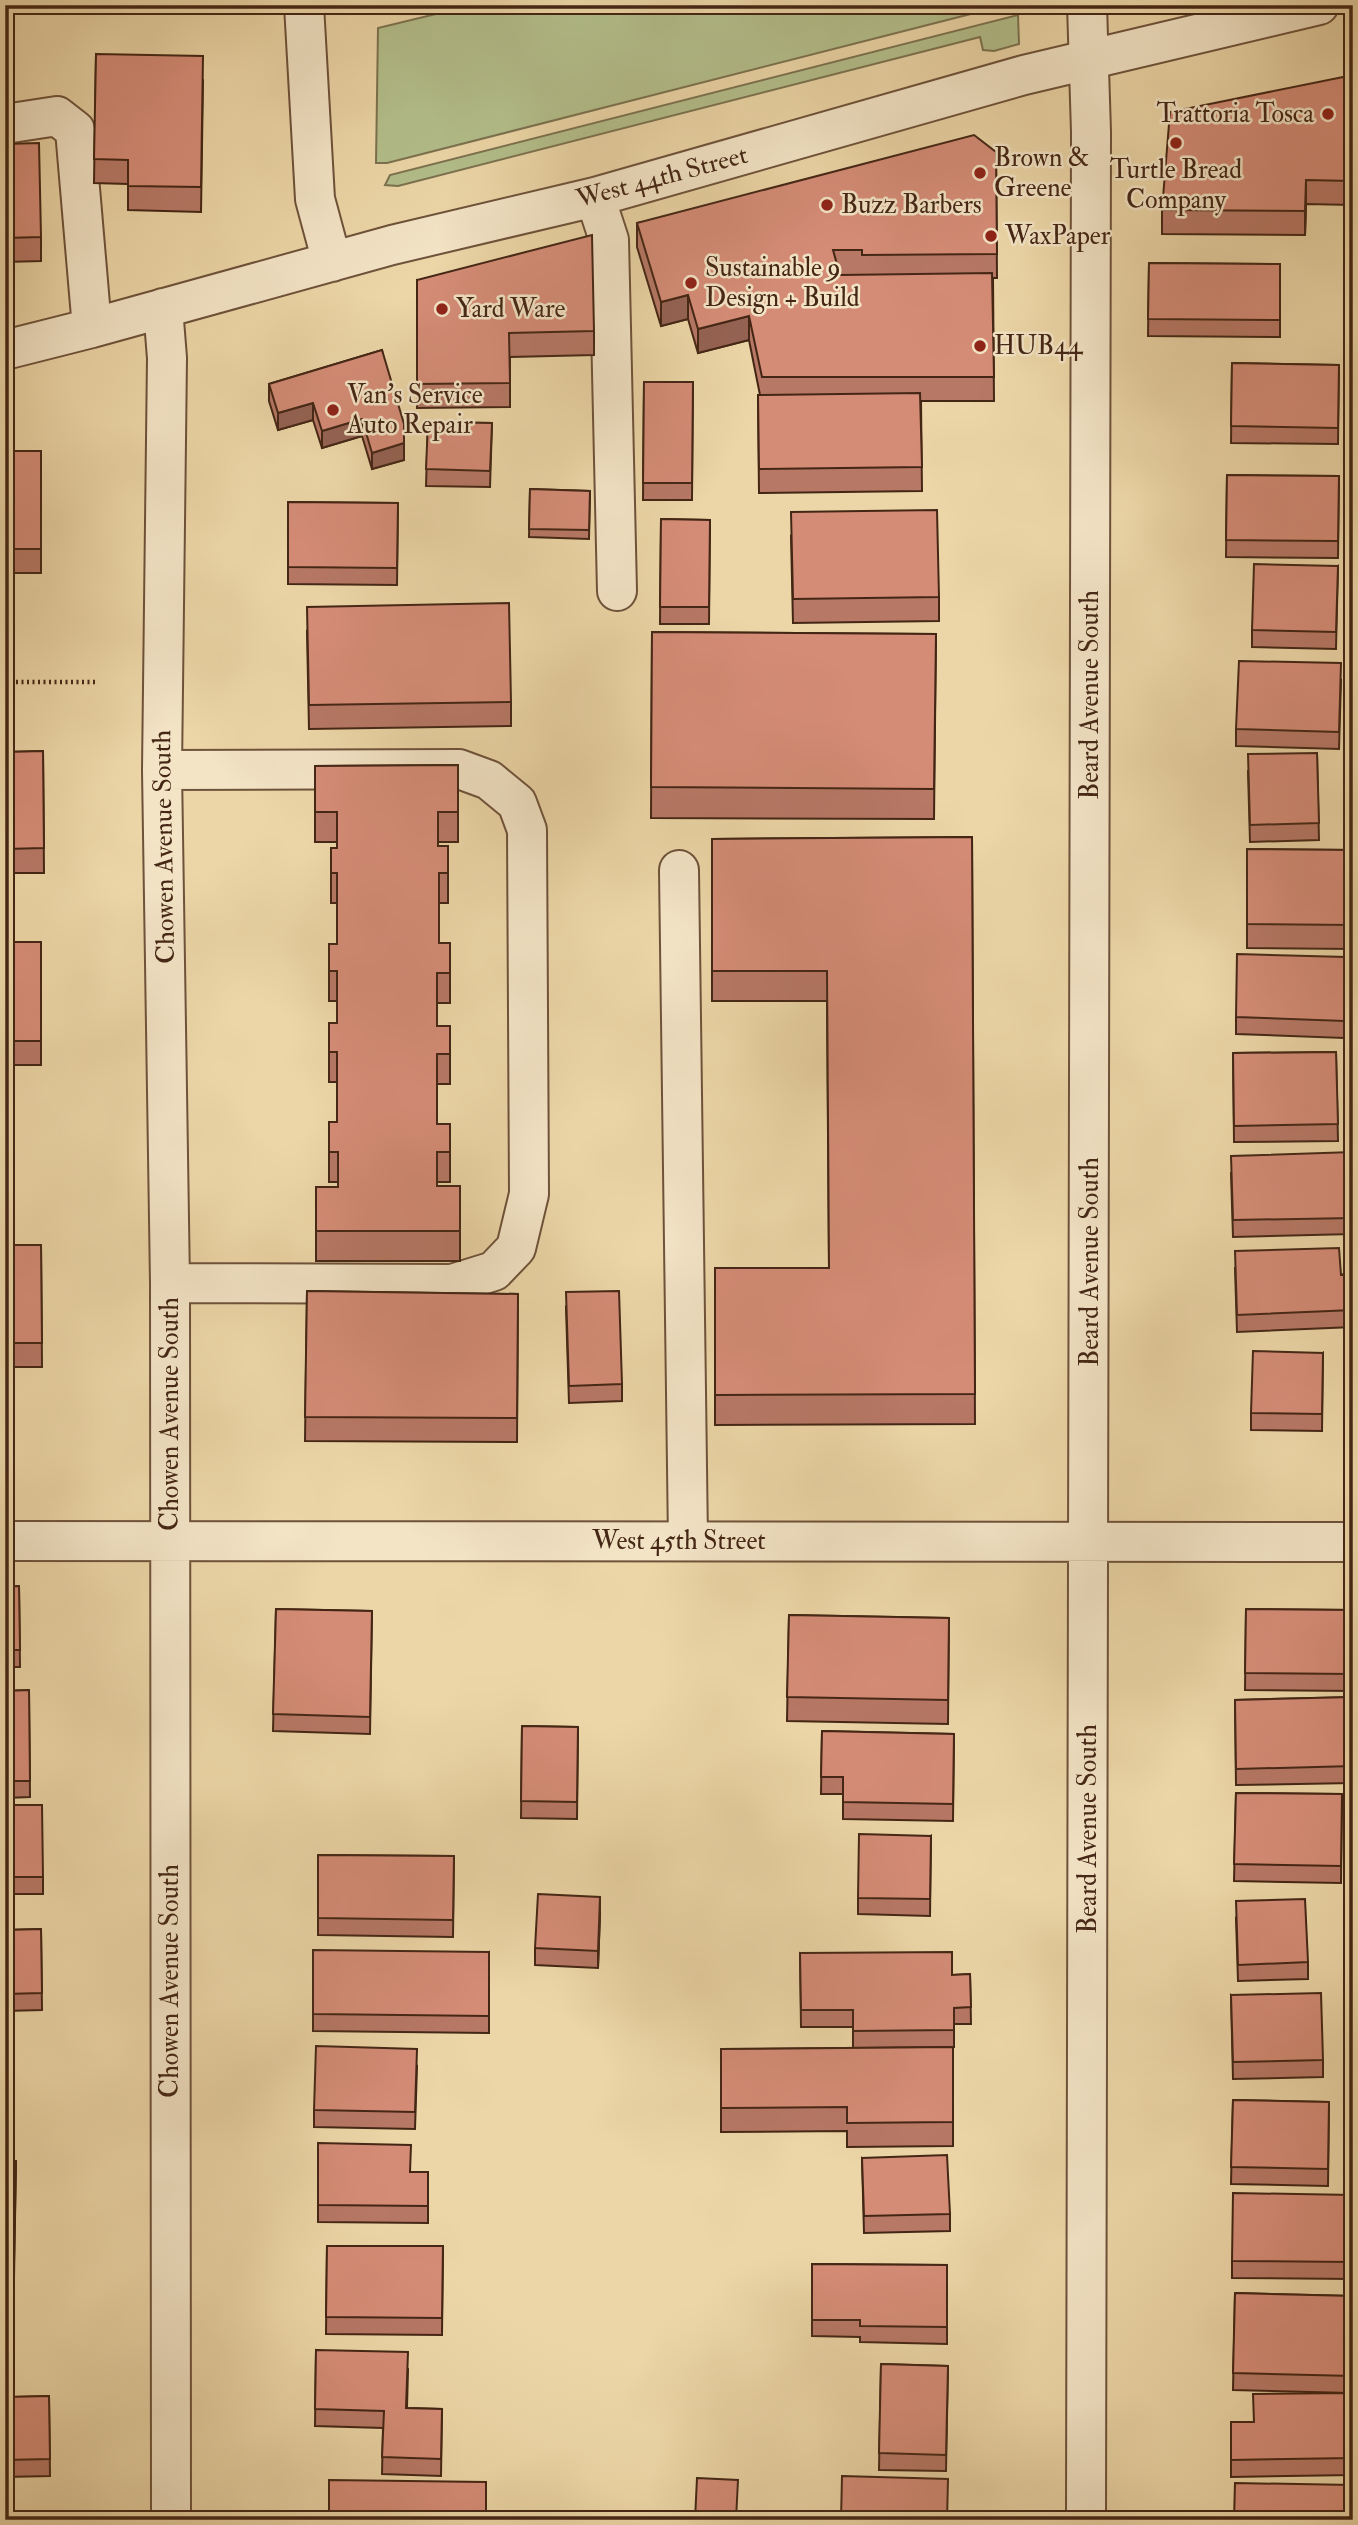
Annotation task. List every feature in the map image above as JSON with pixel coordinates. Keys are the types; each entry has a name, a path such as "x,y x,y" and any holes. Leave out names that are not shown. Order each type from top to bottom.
{"street":[{"name":"Beard Avenue South","path":"1086,2520 1090,1541 1090,59 1087,5"},
{"name":"West 44th Street","path":"5,349 92,328 391,245 595,197 1010,79 1319,5"},
{"path":"309,7 315,199 332,262"},
{"path":"5,124 57,116 75,130 92,328"},
{"path":"595,197 609,240 617,592"},
{"name":"Chowen Avenue South","path":"163,308 167,358 162,770 170,1283 171,2520"},
{"path":"162,770 459,769 489,780 517,803 527,830 529,1194 516,1248 494,1271 452,1284 170,1283"},
{"path":"679,870 688,1541"},
{"name":"West 45th Street","path":"5,1541 1353,1542"}],"path":[{"path":"5,682 98,682"}],"green space":[{"path":"473,5 1006,5 387,163 376,163 378,28"},
{"path":"1018,15 1019,44 994,51 983,50 980,37 398,186 385,185 390,175"}],"building":[{"path":"96,54 203,56 201,187 128,186 128,160 94,159"},
{"path":"1353,75 1353,181 1306,180 1305,211 1162,210 1170,112"},
{"path":"974,135 996,152 997,254 862,255 862,250 833,250 840,275 992,273 994,377 762,377 749,316 698,329 688,295 661,302 637,223"},
{"path":"39,143 41,237 5,238 5,144"},
{"path":"592,235 594,331 509,333 510,383 417,384 417,280"},
{"path":"1149,263 1280,264 1280,320 1148,319"},
{"name":"Van's Service Auto Repair","path":"382,350 404,424 404,443 372,453 362,419 322,431 313,403 278,413 269,384"},
{"path":"1232,363 1339,365 1338,428 1231,426"},
{"path":"644,382 693,382 692,483 643,483"},
{"path":"920,393 922,467 759,469 758,395"},
{"path":"428,422 492,423 490,471 426,469"},
{"path":"5,451 41,451 41,549 5,549"},
{"path":"1227,475 1339,476 1338,541 1226,540"},
{"path":"530,489 590,491 589,530 529,529"},
{"path":"288,502 398,503 397,568 288,567"},
{"path":"937,510 939,597 793,599 791,512"},
{"path":"661,519 710,520 709,607 660,607"},
{"path":"1254,564 1338,566 1336,632 1252,630"},
{"path":"509,603 511,702 309,705 307,607"},
{"path":"652,632 936,634 934,789 651,787"},
{"path":"1239,661 1341,663 1339,732 1236,729"},
{"path":"43,751 44,848 5,849 5,752"},
{"path":"1317,753 1319,823 1250,825 1248,754"},
{"path":"458,765 458,812 438,812 438,846 448,846 448,873 439,873 439,943 450,943 450,973 437,973 437,1026 450,1026 450,1054 437,1054 437,1124 450,1124 450,1152 437,1152 437,1186 460,1186 460,1231 316,1231 316,1187 338,1187 338,1152 329,1152 329,1122 337,1122 337,1052 329,1052 329,1023 337,1023 337,971 329,971 329,944 337,944 337,873 331,873 331,848 337,848 337,812 315,812 315,766"},
{"path":"972,837 975,1394 715,1395 715,1268 829,1268 827,971 712,971 712,839"},
{"path":"1247,849 1353,850 1353,925 1247,924"},
{"path":"5,942 41,942 41,1041 5,1041"},
{"path":"1237,954 1346,957 1344,1021 1236,1017"},
{"path":"1336,1052 1338,1124 1234,1126 1233,1053"},
{"path":"1353,1152 1353,1218 1233,1220 1231,1156"},
{"path":"5,1245 41,1245 42,1343 5,1343"},
{"path":"1339,1248 1341,1275 1353,1275 1353,1310 1237,1315 1235,1251"},
{"path":"307,1291 518,1294 517,1418 305,1417"},
{"path":"619,1291 622,1384 569,1386 566,1292"},
{"path":"1253,1351 1323,1353 1322,1414 1251,1413"},
{"path":"19,1586 20,1650 5,1650 5,1587"},
{"path":"276,1609 372,1611 370,1717 273,1714"},
{"path":"1246,1609 1353,1610 1353,1674 1245,1673"},
{"path":"789,1615 949,1618 948,1700 787,1697"},
{"path":"29,1690 30,1781 5,1781 5,1691"},
{"path":"1353,1697 1353,1766 1236,1769 1235,1700"},
{"path":"522,1726 578,1727 577,1802 521,1801"},
{"path":"822,1731 954,1734 953,1804 843,1802 843,1777 821,1777"},
{"path":"1236,1793 1342,1794 1341,1866 1234,1864"},
{"path":"5,1805 42,1805 43,1877 5,1877"},
{"path":"859,1834 931,1836 930,1899 858,1898"},
{"path":"318,1855 454,1856 453,1920 318,1918"},
{"path":"538,1894 600,1897 598,1951 535,1948"},
{"path":"1305,1899 1308,1962 1238,1965 1236,1901"},
{"path":"41,1929 42,1993 5,1994 5,1930"},
{"path":"313,1950 489,1952 489,2016 313,2014"},
{"path":"952,1952 952,1975 970,1974 971,2007 954,2008 954,2030 853,2031 853,2010 801,2010 800,1953"},
{"path":"1321,1993 1323,2060 1233,2062 1231,1995"},
{"path":"316,2046 417,2049 415,2112 314,2110"},
{"path":"953,2047 953,2122 847,2123 847,2107 721,2108 721,2049"},
{"path":"1233,2100 1329,2102 1328,2169 1231,2167"},
{"path":"318,2143 411,2145 410,2172 428,2172 428,2206 318,2205"},
{"path":"947,2155 950,2214 864,2216 862,2158"},
{"path":"5,2161 16,2161 14,2262 5,2262"},
{"path":"1233,2193 1353,2195 1353,2262 1232,2261"},
{"path":"327,2246 443,2246 442,2318 326,2317"},
{"path":"812,2264 947,2265 947,2327 860,2326 860,2320 812,2320"},
{"path":"1235,2293 1353,2296 1353,2376 1233,2373"},
{"path":"5,2302 12,2302 14,2388 5,2388"},
{"path":"316,2350 408,2352 406,2408 442,2409 441,2459 382,2457 384,2411 315,2409"},
{"path":"881,2364 948,2366 946,2455 879,2453"},
{"path":"1352,2393 1353,2458 1231,2460 1231,2422 1254,2422 1253,2394"},
{"path":"49,2396 50,2459 5,2460 5,2397"},
{"path":"842,2476 948,2479 947,2520 841,2520"},
{"path":"697,2478 738,2480 736,2520 695,2520"},
{"path":"329,2480 486,2482 486,2520 329,2520"},
{"path":"1235,2483 1353,2485 1353,2520 1234,2520"},
{"path":"45,2514 45,2520 5,2520 5,2515"}],"place":[{"name":"Trattoria Tosca","path":"1328,114"},
{"name":"Turtle Bread Company","path":"1176,143"},
{"name":"Brown & Greene","path":"980,173"},
{"name":"Buzz Barbers","path":"827,205"},
{"name":"WaxPaper","path":"991,236"},
{"name":"Sustainable 9 Design + Build","path":"691,283"},
{"name":"Yard Ware","path":"442,309"},
{"name":"HUB44","path":"980,346"},
{"name":"Van's Service Auto Repair","path":"333,410"}]}
